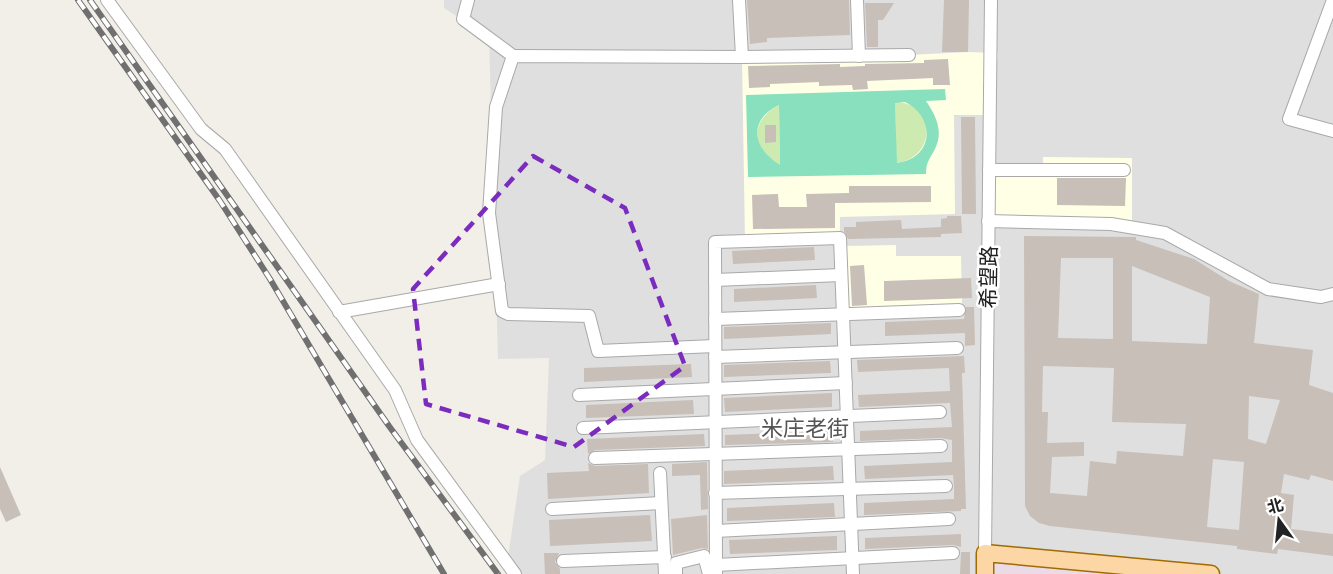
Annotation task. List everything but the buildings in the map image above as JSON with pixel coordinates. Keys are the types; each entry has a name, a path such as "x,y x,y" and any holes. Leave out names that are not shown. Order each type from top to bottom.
{"main road":[{"path":"985,574 985,553 1210,574"}],"street":[{"path":"107,0 201,129 225,149 395,390 417,440 516,574"},
{"path":"468,0 463,19 513,56 909,56"},
{"path":"739,0 742,57"},
{"path":"857,0 860,56"},
{"name":"希望路","path":"985,553 991,0"},
{"path":"1333,0 1289,120 1333,130"},
{"path":"513,56 496,107 489,213 502,311 508,314 589,316 598,351 844,352 957,348"},
{"path":"989,170 1124,170"},
{"path":"988,221 1111,224 1165,233 1269,289 1321,297 1333,294"},
{"path":"714,571 716,531 715,242 840,238 853,574"},
{"path":"715,280 841,274"},
{"path":"339,312 499,284"},
{"path":"715,319 959,310"},
{"path":"579,395 715,387 846,383"},
{"path":"583,428 940,412"},
{"path":"594,458 941,446"},
{"path":"660,473 665,574"},
{"path":"716,493 946,486"},
{"path":"552,509 662,503"},
{"path":"716,531 949,519"},
{"path":"714,571 853,558 953,553"},
{"path":"676,574 676,563 704,556 714,571"},
{"path":"564,561 665,557"}],"highlighted area":[{"path":"533,156 625,208 685,366 574,447 426,404 413,289"}],"shaded area":[{"path":"444,0 1333,0 1333,574 515,574 507,564 520,476 545,460 549,358 498,359 489,37 444,8"},
{"path":"998,53 990,115 954,115 955,214 840,217 840,238 745,241 742,57"},
{"path":"1043,157 1132,158 1132,227 988,221 989,170 1043,169"},
{"path":"896,245 896,256 961,256 962,306 846,310 845,246"},
{"path":"985,553 1211,574 985,574"}],"green space":[{"path":"945,89 946,100 926,101 936,119 939,138 928,162 926,174 748,177 746,95","holes":["905,102 922,118 927,137 918,154 909,160 897,163 895,103","779,105 780,165 764,151 757,135 762,118"]},
{"path":"895,102 909,105 919,111 925,120 927,131 925,142 919,152 909,159 896,163"},
{"path":"779,105 780,166 764,151 757,135 762,119"}],"railway":[{"path":"78,0 220,201 270,279 444,574"},
{"path":"90,0 389,426 498,574"}],"district":[{"name":"米庄老街","path":"805,427"}]}
